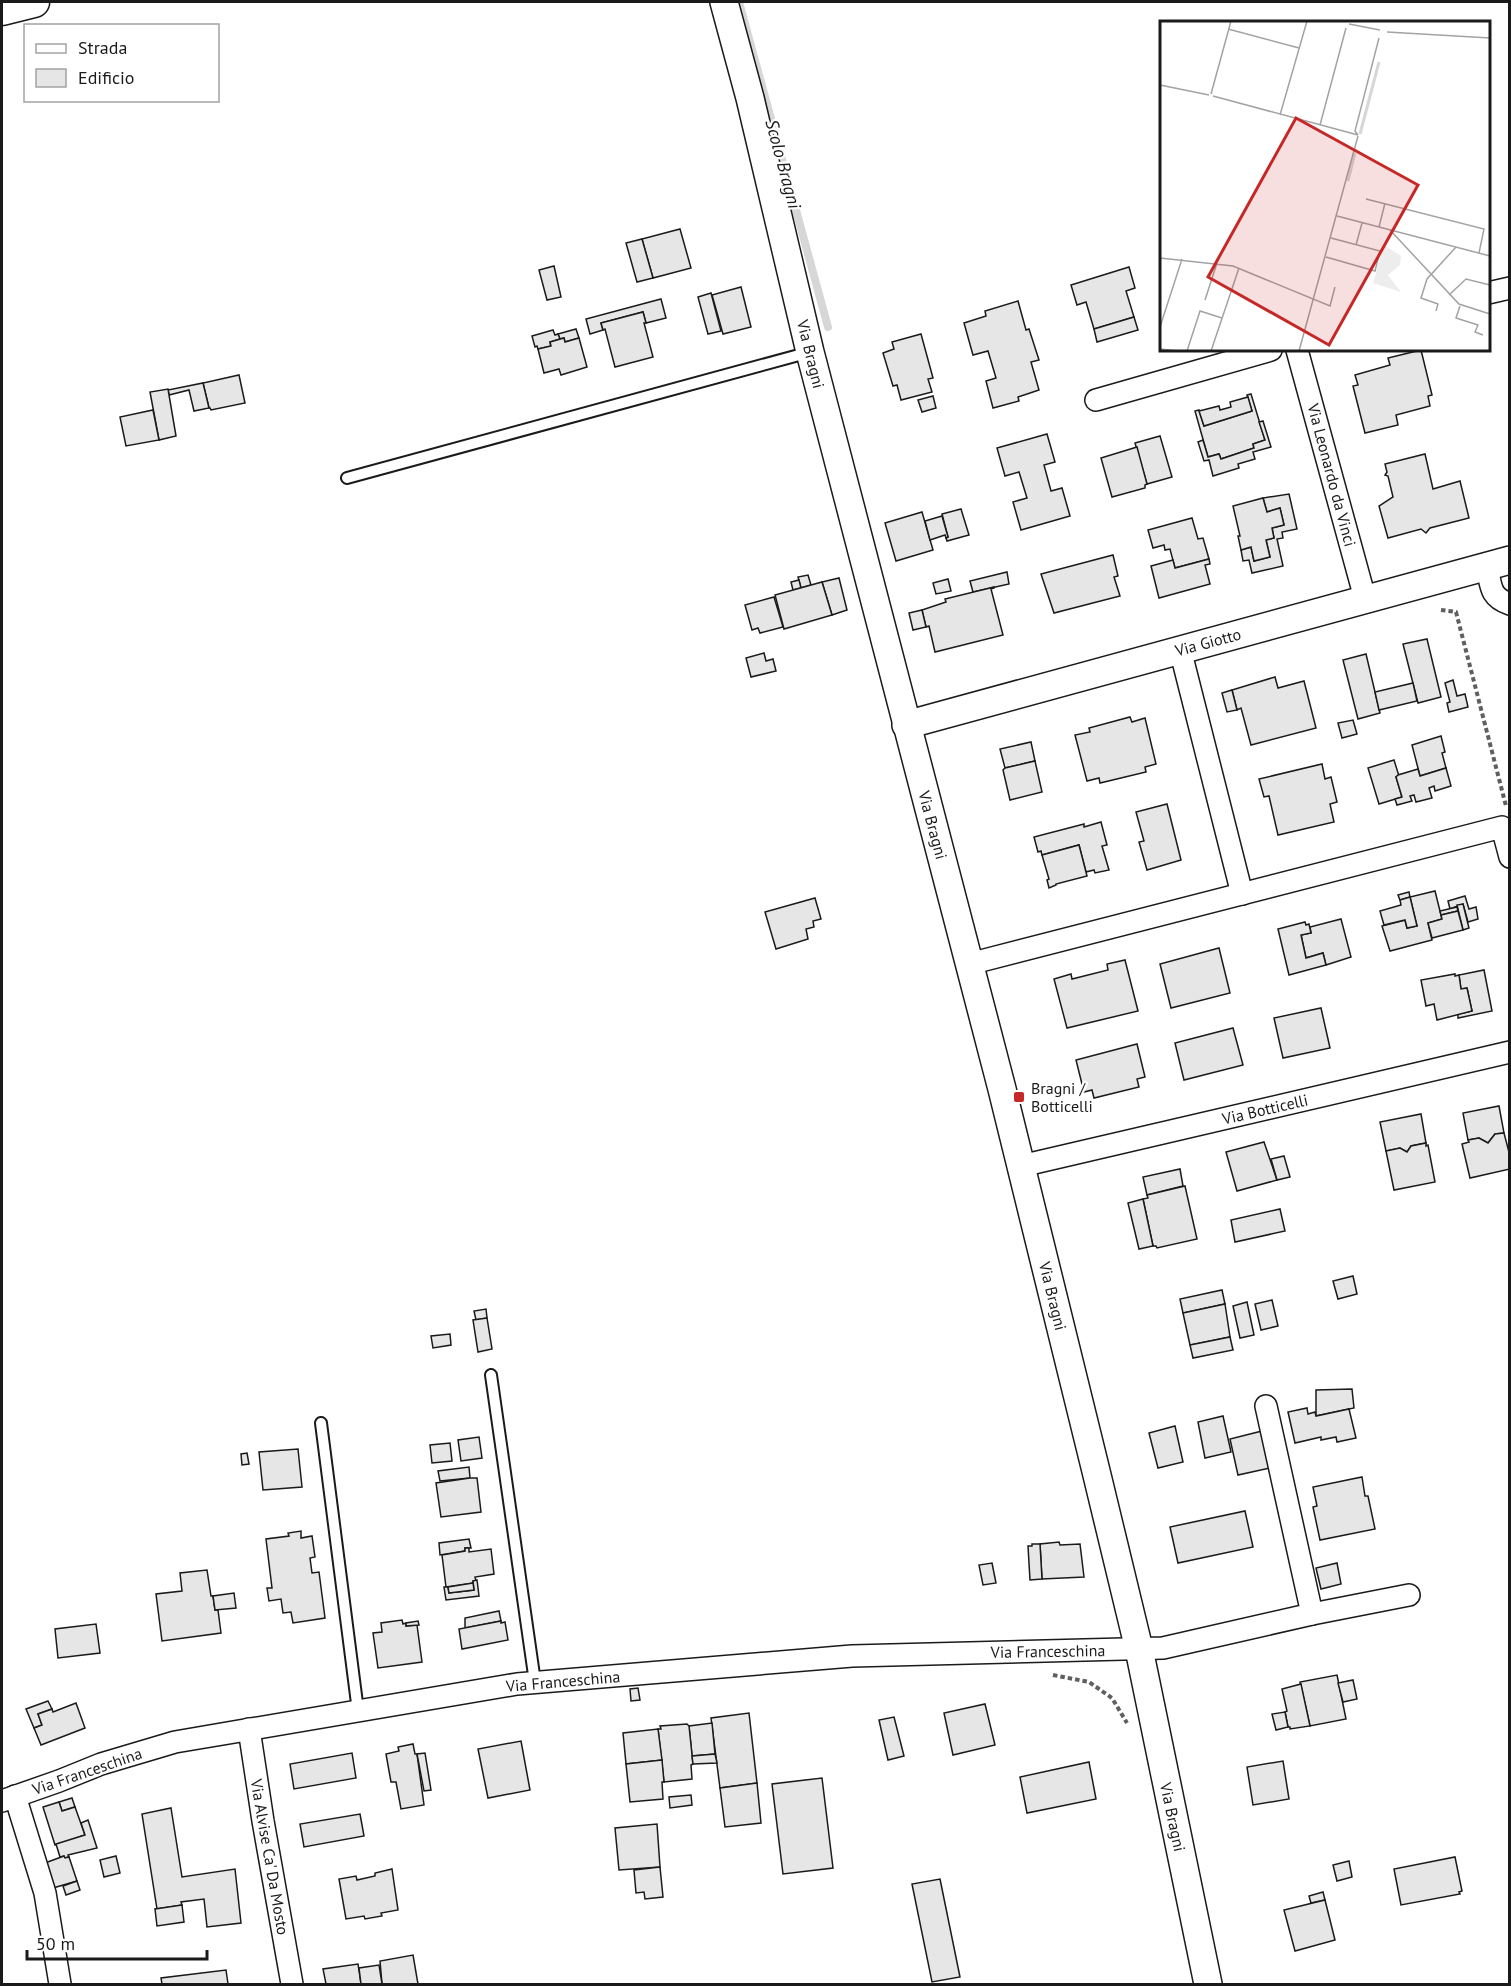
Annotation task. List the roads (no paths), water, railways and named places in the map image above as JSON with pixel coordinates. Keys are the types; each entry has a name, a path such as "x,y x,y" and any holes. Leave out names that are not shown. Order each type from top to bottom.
{"main road":[{"path":"2,10 34,2"}],"street":[{"name":"Via Bragni","path":"724,2 750,98 810,352 1021,1166 1139,1649 1208,1984"},
{"path":"1490,293 1509,288"},
{"name":"Via Leonardo da Vinci","path":"1297,351 1361,581 1363,601"},
{"path":"1096,400 1249,353"},
{"path":"1498,563 1493,592 1499,600 1509,604"},
{"name":"Via Giotto","path":"906,725 1498,563"},
{"path":"1180,649 1242,894"},
{"path":"969,964 1502,827 1509,857"},
{"name":"Via Botticelli","path":"1021,1166 1509,1052"},
{"path":"1266,1406 1312,1614"},
{"path":"1139,1649 1162,1648 1409,1595"},
{"name":"Via Franceschina","path":"8,1798 100,1764 175,1742 535,1682 852,1656 1139,1649"},
{"name":"Via Alvise Ca' Da Mosto","path":"249,1729 292,1984"},
{"path":"8,1798 45,1893 60,1984"}],"lane":[{"path":"346,478 810,352"},
{"path":"492,1375 535,1682"},
{"path":"321,1423 358,1711"}],"waterway":[{"name":"Scolo Bragni","path":"739,2 828,327"}],"place":[{"name":"Bragni / Botticelli","path":"1019,1097"}]}
